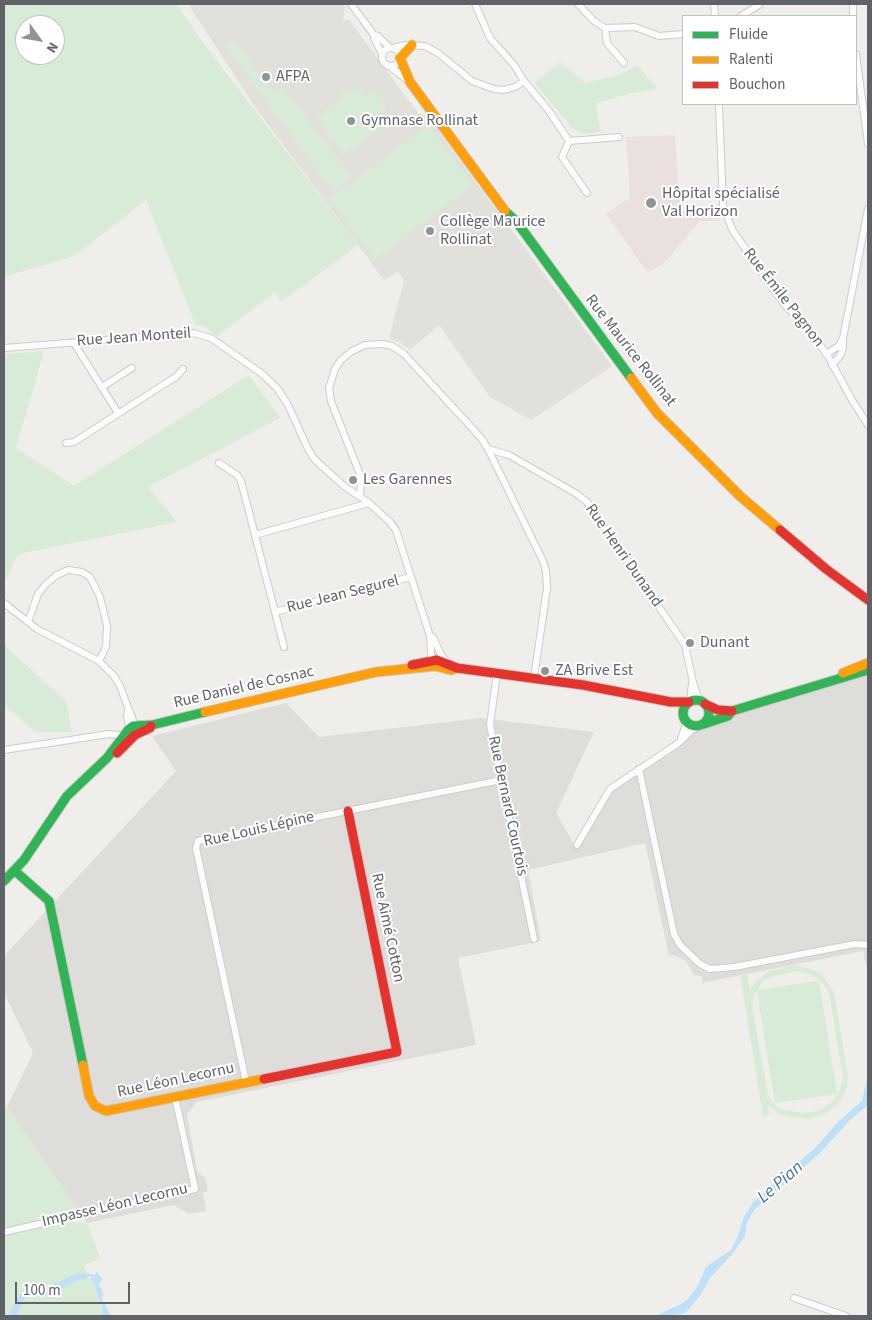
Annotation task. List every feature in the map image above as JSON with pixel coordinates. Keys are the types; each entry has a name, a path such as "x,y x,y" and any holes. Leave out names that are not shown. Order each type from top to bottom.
{"street":[{"path":"351,4 374,35 382,54 383,62 389,66 396,64 412,45"},
{"path":"475,4 490,38 514,66 569,141"},
{"path":"578,4 594,22 605,28 635,27 659,36 682,34"},
{"path":"743,15 759,5"},
{"path":"605,28 607,42 624,64"},
{"path":"374,35 398,51 400,58"},
{"path":"382,54 385,50 405,45 430,48 464,76 485,87 509,89 524,81"},
{"name":"Rue Maurice Rollinat","path":"400,58 410,82 657,413 741,497 826,569 868,600"},
{"name":"Rue Maurice Rollinat","path":"389,66 410,82"},
{"path":"857,75 867,124 865,128 868,144"},
{"name":"Rue Émile Pagnon","path":"718,105 723,206 733,231 773,290 810,331 826,354 868,425"},
{"path":"569,141 619,137"},
{"path":"569,141 562,157 587,193"},
{"path":"832,365 840,356 843,348 843,338 868,209"},
{"name":"Rue Jean Monteil","path":"4,348 178,333 200,334 210,338 261,373 278,388 308,449 316,460 344,486 369,503 396,530 430,636 432,663"},
{"path":"826,354 838,346 843,338"},
{"path":"74,343 118,413"},
{"path":"360,497 361,477 331,401 329,388 335,369 342,360 365,345 383,344 392,346 404,354 482,439 539,552 546,571 547,588 534,678"},
{"path":"102,387 132,368"},
{"path":"66,443 74,442 177,376 183,369"},
{"name":"Rue Henri Dunand","path":"488,449 509,455 577,494 588,503 686,646 697,695 704,703"},
{"path":"219,463 237,475 241,481 284,647"},
{"path":"255,535 369,503"},
{"path":"28,622 38,594 46,584 68,570 86,574 90,577 100,597 107,626 106,647 100,662"},
{"name":"Rue Jean Segurel","path":"274,612 411,577"},
{"path":"4,602 37,629 100,662 114,676 120,686 128,710 130,733 115,754 107,758 63,801 15,871 4,881"},
{"name":"Rue Jean Monteil","path":"430,636 433,637 440,654 453,666"},
{"name":"Rue Daniel de Cosnac","path":"130,733 181,717 273,697 356,676 402,668 408,665 432,663 451,670 453,666 497,674 583,685 671,702 689,702"},
{"path":"854,674 868,665"},
{"path":"822,683 854,668 868,665"},
{"path":"680,742 685,727 684,707 689,702 697,700 718,710 732,711 868,670"},
{"name":"Rue Bernard Courtois","path":"497,674 490,725 534,939"},
{"name":"Rue Henri Dunand","path":"689,702 693,682"},
{"path":"671,702 690,725 702,725"},
{"path":"702,725 708,716 704,703"},
{"path":"577,845 610,789 680,742 691,731 728,716 732,711"},
{"path":"4,750 109,734 130,733"},
{"path":"639,769 674,934 680,945 700,964 710,969 734,967 855,944 868,945"},
{"name":"Rue Louis Lépine","path":"246,1082 196,848 198,842 501,780"},
{"name":"Rue Aimé Cotton","path":"348,811 397,1052"},
{"name":"Rue Léon Lecornu","path":"15,871 49,901 89,1096 95,1106 106,1111 397,1052"},
{"name":"Impasse Léon Lecornu","path":"4,1232 195,1189 175,1097"},
{"path":"794,1298 846,1316"}],"shaded area":[{"name":"Collège Maurice Rollinat","path":"188,4 343,4 345,6 343,20 349,20 418,113 428,117 612,366 531,420 490,397 439,325 410,350 389,338 404,281 398,271 384,280 255,107"},
{"name":"Hôpital spécialisé Val Horizon","path":"675,135 680,210 717,209 719,221 700,221 665,262 648,273 606,214 630,198 626,137"},
{"path":"868,663 868,975 863,951 702,983 702,976 694,975 686,961 673,955 669,956 645,843 528,870 541,941 458,958 476,1045 197,1102 187,1114 197,1171 206,1179 208,1191 203,1192 206,1211 189,1214 174,1205 87,1223 7,1107 33,1053 4,993 4,956 176,771 152,736 286,703 319,737 481,718 594,732 556,813 574,844 606,789 700,727"}],"green space":[{"path":"4,4 176,4 207,48 358,245 281,302 275,292 217,336 204,326 196,326 146,200 74,256 4,277"},
{"path":"234,40 274,94 283,88 351,176 333,192 226,46"},
{"path":"560,62 585,83 620,75 637,65 658,89 632,93 596,103 600,132 582,134 572,128 535,83"},
{"name":"Gymnase Rollinat","path":"357,87 365,97 374,90 387,107 378,114 385,124 344,155 317,117 343,98 341,94 344,92 348,94"},
{"path":"428,125 473,185 375,260 330,199"},
{"path":"44,351 16,448 74,486 249,375 280,418 148,487 177,522 18,554 4,583 4,354"},
{"path":"4,645 66,701 72,732 36,732 4,705"},
{"path":"795,965 814,970 822,975 832,989 848,1077 847,1087 840,1102 827,1113 809,1119 783,1116 768,1106 769,1115 763,1116 740,975 747,974 750,990 755,982 768,972","holes":["795,971 812,975 819,979 827,989 830,998 843,1078 839,1092 831,1103 817,1111 801,1113 781,1109 775,1105 768,1095 752,1007 757,991 775,1103 837,1094 819,981 757,990 764,981 771,977"]},
{"path":"7,1107 77,1208 33,1218 87,1223 100,1258 84,1266 90,1279 93,1281 103,1310 101,1316 4,1316 4,1109"}],"water":[{"path":"868,1074 868,1105 851,1119 821,1152 754,1210 747,1223 745,1236 733,1253 710,1278 702,1293 685,1313 657,1316 688,1299 697,1287 706,1267 731,1250 744,1217 754,1201 815,1148 838,1122 862,1101"},
{"path":"97,1272 102,1279 99,1285 103,1292 102,1299 111,1316 101,1316 103,1309 93,1281 90,1279"},
{"path":"86,1273 87,1279 78,1280 48,1298 44,1292 38,1289 34,1290 23,1300 17,1316 7,1316 14,1306 16,1299 31,1285 42,1283 50,1287 72,1275"}],"waterway":[{"name":"Le Pian","path":"84,1275 95,1277"}],"traffic: fast":[{"path":"505,211 516,221 631,378"},
{"path":"704,724 728,716 732,711 868,670"},
{"path":"696,700 705,704 709,713 705,722 696,726 687,722 683,713 687,704 696,700"},
{"path":"4,881 24,860 67,796 107,758 129,729 133,726 152,725 205,712"},
{"path":"15,871 49,901 83,1065"}],"traffic: slow":[{"path":"412,45 400,58 410,82 505,211"},
{"path":"631,378 657,413 741,497 780,530"},
{"path":"843,673 868,663"},
{"path":"205,712 376,672 435,666 451,670 457,668"},
{"path":"83,1065 89,1096 95,1106 106,1111 264,1079"}],"traffic: jam":[{"path":"780,530 826,569 868,600"},
{"path":"412,665 437,660 457,668 583,685 671,702 689,702"},
{"path":"705,704 718,710 732,711"},
{"path":"117,753 135,735 151,726"},
{"path":"264,1079 397,1052 348,811"}],"place":[{"name":"AFPA","path":"266,77"},
{"name":"Gymnase Rollinat","path":"351,121"},
{"name":"Hôpital spécialisé Val Horizon","path":"651,203"},
{"name":"Collège Maurice Rollinat","path":"430,231"},
{"name":"Les Garennes","path":"353,480"},
{"name":"Dunant","path":"690,643"},
{"name":"ZA Brive Est","path":"545,671"}]}
